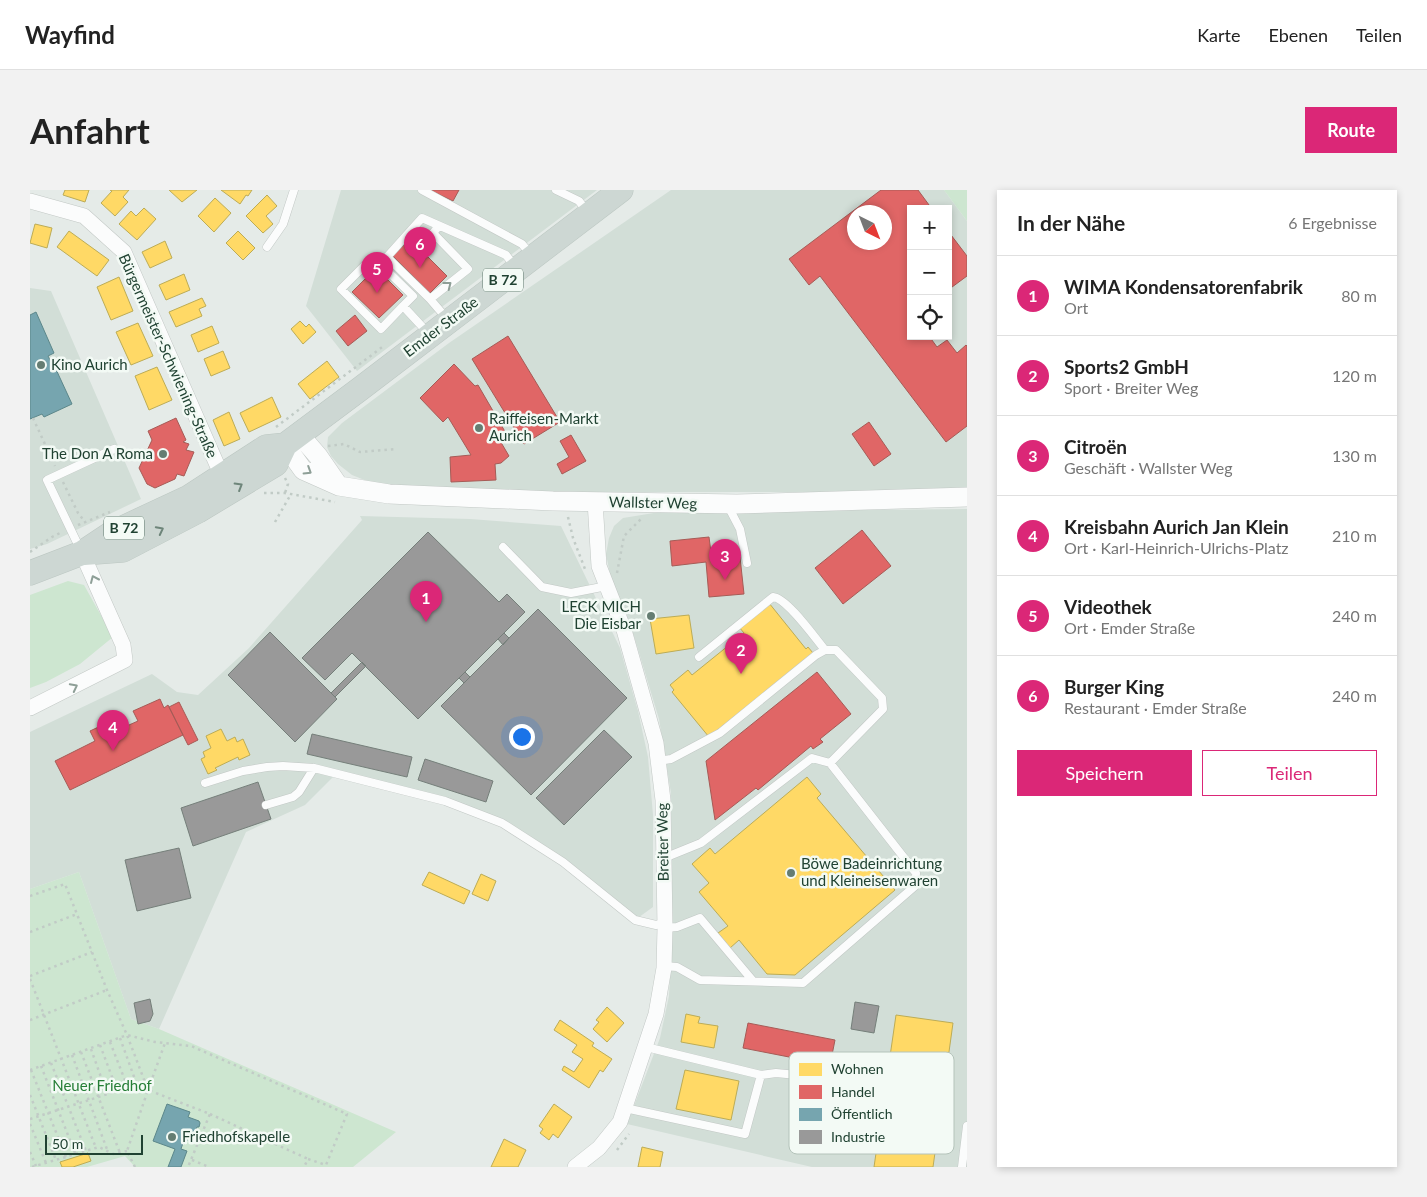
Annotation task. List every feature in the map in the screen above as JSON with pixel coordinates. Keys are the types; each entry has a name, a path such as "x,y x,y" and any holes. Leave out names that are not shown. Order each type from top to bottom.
{"main road":[{"name":"Emder Straße","path":"30,573 82,553 112,533 168,508 224,476 266,447 292,439 589,215 610,195"},
{"name":"Emder Straße","path":"82,553 123,550 198,511 276,464 292,439"}],"street":[{"name":"Bürgermeister-Schwiening-Straße","path":"30,201 84,216 124,252 215,460 224,476"},
{"name":"Wallster Weg","path":"292,439 318,456 339,486 389,494 727,504 967,498"},
{"name":"Breiter Weg","path":"577,1166 599,1148 620,1122 656,1014 664,966 663,800 656,743 624,630 601,588 596,501"},
{"path":"30,708 125,660 123,645 82,553"}],"lane":[{"path":"267,247 283,224 294,190"},
{"path":"422,190 522,244 525,263"},
{"path":"556,190 579,201 589,215"},
{"path":"448,321 430,299 387,257 422,218 525,263"},
{"path":"430,299 468,269 433,233 439,226"},
{"path":"373,257 413,296 403,306 381,329 341,289 373,257"},
{"path":"403,306 430,335"},
{"path":"82,553 47,480 114,450"},
{"path":"727,504 740,529 747,563"},
{"path":"503,547 542,587 571,593 601,588"},
{"path":"699,657 773,597 777,597 787,605 825,650"},
{"path":"658,761 671,759 720,733 816,655 825,650 836,650 882,698 883,709 830,763"},
{"path":"664,858 701,843 812,758 830,763 916,873 915,886 803,983 700,980 677,967 664,966"},
{"path":"205,782 267,767 314,768 444,800 502,823 563,862 635,920 677,927 700,918 753,981"},
{"path":"266,805 293,797 299,792 314,768"},
{"path":"646,1048 761,1075 776,1073 789,1074"},
{"path":"625,1108 745,1134 761,1075"},
{"path":"962,1167 967,1126"}],"path":[{"path":"275,522 291,494"},
{"path":"568,517 573,538 601,588"},
{"path":"30,896 65,884 127,1035 148,1090 210,1114 308,1159 326,1165 347,1114 191,1046 127,1035 31,1070 66,1157"},
{"path":"30,932 77,914"},
{"path":"92,952 30,977 96,1148"},
{"path":"30,1020 107,990"},
{"path":"120,1038 137,1085"},
{"path":"110,1042 128,1088"},
{"path":"135,1167 126,1151 165,1043"},
{"path":"100,1045 118,1091"},
{"path":"91,1048 108,1094"},
{"path":"82,1052 120,1153"},
{"path":"72,1055 108,1152"},
{"path":"51,1063 86,1151"},
{"path":"41,1066 76,1154"},
{"path":"30,1119 145,1082"},
{"path":"30,1096 56,1160"},
{"path":"188,1167 210,1114"},
{"path":"30,1124 46,1163"},
{"path":"30,1152 34,1166 99,1147 113,1154 126,1151"},
{"path":"304,1167 308,1159"},
{"path":"191,1160 209,1167"}],"shaded area":[{"path":"341,190 597,190 357,371 306,306"},
{"path":"671,190 944,190 967,221 967,492 441,492 372,483 352,475 338,464 331,456 327,447 328,437 342,423 449,343"},
{"path":"30,288 51,291 141,499 47,544 30,549"},
{"path":"967,509 967,1167 812,1167 627,1124 660,1038 669,996 672,934 671,793 659,719 634,636 610,574 606,554 609,538 614,526 623,518 660,512"},
{"path":"360,516 470,519 561,526 620,648 638,711 648,757 653,815 653,907 635,920 566,861 502,823 445,801 336,774 305,805 246,832 159,1029 131,1019 79,872 30,889 30,732 152,674 177,692 198,695 249,648 362,520"}],"green space":[{"path":"944,190 967,190 967,221"},
{"path":"68,581 84,585 113,637 80,664 46,682 30,688 30,595"},
{"name":"Neuer Friedhof","path":"79,872 131,1019 159,1029 396,1132 353,1167 135,1167 125,1156 87,1167 30,1167 30,889"}],"building: Wohnen":[{"path":"65,190 89,190 85,202 63,195"},
{"path":"110,190 129,190 123,197 128,202 115,216 101,203 112,191"},
{"path":"169,190 197,190 182,202"},
{"path":"221,190 252,190 240,204"},
{"path":"267,195 277,206 266,216 273,224 263,233 246,216"},
{"path":"215,198 231,213 214,232 198,216"},
{"path":"144,208 156,219 137,240 119,224 131,211 136,216"},
{"path":"35,224 52,228 47,248 30,243"},
{"path":"69,231 109,260 97,276 57,247"},
{"path":"238,231 255,248 243,260 226,243"},
{"path":"165,241 172,258 150,268 142,252"},
{"path":"184,274 190,290 166,300 159,285"},
{"path":"119,277 133,311 111,320 97,287"},
{"path":"202,298 206,306 199,309 202,316 176,327 169,312"},
{"path":"300,321 306,327 309,324 316,332 303,344 291,329"},
{"path":"138,323 153,356 131,365 116,332"},
{"path":"212,326 219,343 198,352 191,335"},
{"path":"223,351 230,368 211,376 204,359"},
{"path":"327,361 339,377 310,399 298,384"},
{"path":"157,367 172,400 149,410 135,376"},
{"path":"272,397 281,417 249,432 240,413"},
{"path":"229,412 240,439 224,446 213,420"},
{"path":"769,603 806,649 808,647 813,653 709,737 672,692 674,690 670,685 688,670 692,675 744,633 739,627"},
{"path":"689,615 694,648 656,654 650,619"},
{"path":"221,729 227,741 235,737 237,742 243,739 250,755 239,760 238,757 215,768 217,770 208,774 201,759 205,757 203,752 211,748 206,736"},
{"name":"Böwe Badeinrichtung und Kleineisenwaren","path":"807,777 821,794 817,798 895,890 795,975 767,974 739,940 730,948 718,933 728,926 699,892 709,883 692,864 710,848 715,854"},
{"path":"429,872 470,891 464,904 422,885"},
{"path":"481,874 496,881 488,901 472,894"},
{"path":"607,1007 624,1023 607,1042 593,1029 599,1022 596,1020"},
{"path":"686,1014 700,1017 698,1023 718,1026 714,1048 681,1042"},
{"path":"896,1015 953,1023 949,1052 891,1052"},
{"path":"560,1020 594,1043 592,1046 612,1059 603,1072 600,1070 589,1088 562,1070 564,1066 574,1072 583,1059 572,1052 577,1045 554,1030"},
{"path":"685,1070 739,1081 731,1120 676,1109"},
{"path":"554,1104 572,1117 558,1138 553,1134 549,1140 540,1133 543,1129 539,1126"},
{"path":"504,1139 526,1150 518,1167 491,1167"},
{"path":"642,1147 663,1152 660,1167 638,1167"},
{"path":"88,1153 91,1161 73,1167 62,1167 60,1162"},
{"path":"876,1154 935,1154 933,1167 874,1167"}],"building: Handel":[{"path":"430,190 459,190 453,201"},
{"path":"881,190 918,190 929,205 907,205 907,340 932,340 937,347 947,340 957,353 967,346 967,426 946,442 820,276 809,285 789,259 847,216 847,250 892,250 892,205 861,205"},
{"path":"952,236 967,256 967,276 952,287"},
{"path":"410,239 447,276 430,293 393,256"},
{"path":"376,268 403,295 379,318 352,292"},
{"path":"355,315 367,331 348,346 336,331"},
{"path":"508,336 560,422 524,444 472,359"},
{"name":"Raiffeisen-Markt Aurich","path":"454,364 475,386 478,385 507,435 499,439 509,456 501,463 495,464 496,480 451,482 450,457 471,455 448,417 443,422 420,398"},
{"path":"176,418 186,440 183,442 189,444 186,450 194,452 184,476 177,474 175,479 155,488 147,484 139,468 152,440 148,431"},
{"path":"869,422 891,454 874,466 852,434"},
{"path":"571,435 586,461 562,474 557,464 569,457 560,441"},
{"path":"862,530 891,566 843,604 815,568"},
{"path":"709,537 712,560 740,557 744,594 709,597 706,562 672,566 670,541"},
{"path":"817,672 851,714 820,739 823,742 813,749 811,746 758,790 756,788 715,820 706,761"},
{"path":"160,699 164,708 168,705 183,735 70,790 55,761 95,741 90,731 107,723 111,733 138,721 133,711"},
{"path":"179,702 198,740 188,745 169,707"},
{"path":"748,1023 835,1040 833,1052 789,1052 789,1057 743,1048"}],"building: Öffentlich":[{"name":"Kino Aurich","path":"36,312 54,353 48,356 72,404 44,417 42,414 30,419 30,315"},
{"name":"Friedhofskapelle","path":"167,1104 190,1112 188,1117 200,1123 199,1127 193,1131 185,1144 183,1143 181,1149 187,1151 181,1167 168,1167 175,1149 153,1141"}],"building: Industrie":[{"path":"428,532 499,602 507,594 525,612 418,719 352,653 325,680 302,658"},
{"path":"538,609 627,698 531,795 441,706"},
{"path":"270,632 337,699 295,742 228,675"},
{"path":"504,633 509,638 503,645 498,639"},
{"path":"362,662 366,666 335,697 331,693"},
{"path":"465,672 470,677 464,683 459,678"},
{"path":"604,730 632,757 564,825 536,798"},
{"path":"312,734 412,757 407,777 307,754"},
{"path":"425,759 493,781 486,802 418,780"},
{"path":"258,782 271,819 193,846 181,808"},
{"path":"179,848 191,898 137,911 125,860"},
{"path":"150,999 153,1014 150,1021 138,1024 134,1003"},
{"path":"855,1002 879,1006 874,1033 851,1029"}],"place":[{"name":"Burger King","path":"420,268"},
{"name":"Videothek","path":"377,293"},
{"name":"Kino Aurich","path":"41,365"},
{"name":"Raiffeisen-Markt Aurich","path":"479,428"},
{"name":"The Don A Roma","path":"163,454"},
{"name":"Citroën","path":"725,580"},
{"name":"LECK MICH Die Eisbar","path":"651,616"},
{"name":"WIMA Kondensatorenfabrik","path":"426,622"},
{"name":"Sports2 GmbH","path":"741,674"},
{"name":"Kreisbahn Aurich Jan Klein","path":"113,751"},
{"name":"Böwe Badeinrichtung und Kleineisenwaren","path":"791,873"},
{"name":"Friedhofskapelle","path":"172,1137"}]}
